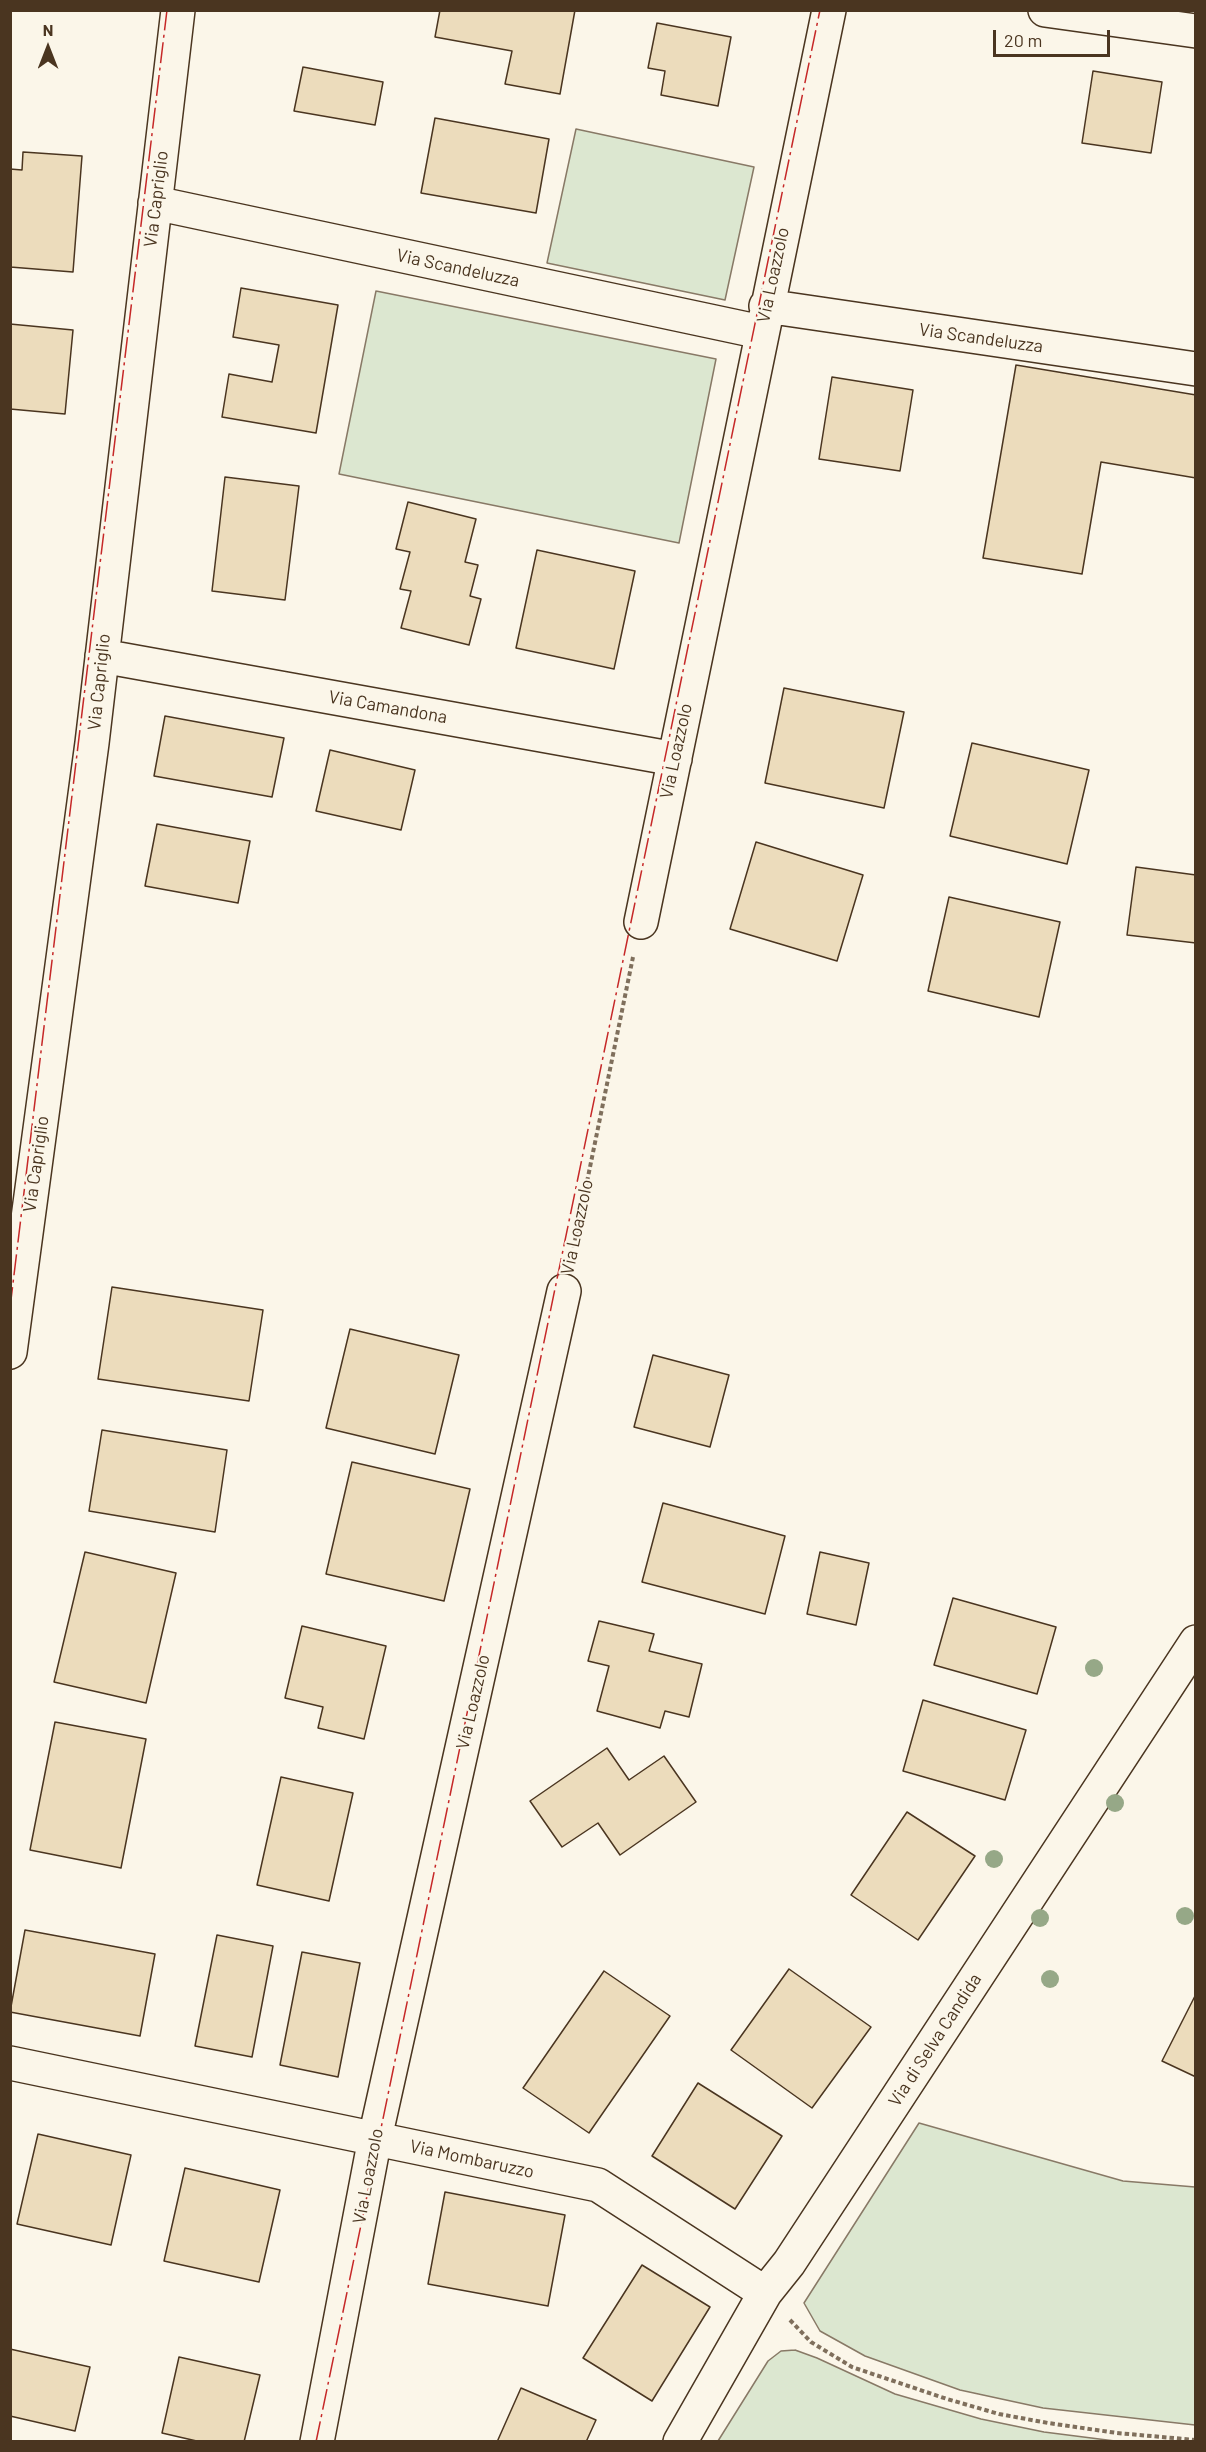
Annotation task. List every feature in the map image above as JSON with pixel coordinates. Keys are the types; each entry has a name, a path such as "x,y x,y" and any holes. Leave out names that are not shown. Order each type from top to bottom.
{"street":[{"name":"Via Capriglio","path":"10,1353 102,656 178,10"},
{"name":"Via Loazzolo","path":"640,922 829,10"},
{"path":"1045,10 1196,31"},
{"name":"Via Scandeluzza","path":"155,203 764,319 1196,369"},
{"name":"Via Camandona","path":"102,656 675,759"},
{"name":"Via Loazzolo","path":"316,2442 375,2138 564,1291"},
{"name":"Via di Selva Candida","path":"680,2442 765,2293 795,2254 1196,1642"},
{"name":"Via Mombaruzzo","path":"10,2063 598,2185 765,2293"}],"path":[{"name":"Via Loazzolo","path":"564,1291 640,922"},
{"path":"765,2293 811,2342 852,2367 894,2383 999,2414 1117,2433 1196,2440"}],"green space":[{"path":"576,129 754,167 725,300 547,263"},
{"path":"376,291 716,359 679,543 339,474"},
{"path":"919,2123 1123,2181 1195,2187 1195,2425 1043,2408 960,2390 865,2356 820,2331 804,2303"},
{"path":"795,2350 895,2394 981,2419 1044,2432 1115,2441 718,2441 768,2361 781,2351"}],"building":[{"path":"440,10 575,10 560,94 505,84 512,51 435,37"},
{"path":"657,23 731,37 718,106 661,95 665,71 648,68"},
{"path":"303,67 383,82 375,125 294,111"},
{"path":"1093,71 1162,82 1151,153 1082,143"},
{"path":"435,118 549,139 536,213 421,193"},
{"path":"23,152 82,156 73,272 10,267 10,169 22,170"},
{"path":"241,288 338,305 316,433 222,417 229,374 272,382 279,345 233,337"},
{"path":"10,324 73,330 65,414 10,409"},
{"path":"1016,365 1196,395 1196,478 1101,462 1082,574 983,558"},
{"path":"832,377 913,390 900,471 819,459"},
{"path":"225,477 299,486 285,600 212,591"},
{"path":"408,502 476,519 465,562 478,565 470,596 481,599 469,645 401,628 411,591 400,589 410,552 396,549"},
{"path":"537,550 635,571 614,669 516,648"},
{"path":"784,688 904,712 884,808 765,783"},
{"path":"165,716 284,738 272,797 154,776"},
{"path":"972,743 1089,770 1067,864 950,836"},
{"path":"330,750 415,770 401,830 316,811"},
{"path":"157,824 250,841 238,903 145,886"},
{"path":"756,842 863,875 837,961 730,929"},
{"path":"1136,867 1196,875 1196,943 1127,935"},
{"path":"949,897 1060,922 1039,1017 928,991"},
{"path":"112,1287 263,1310 249,1401 98,1379"},
{"path":"350,1329 459,1355 435,1454 326,1428"},
{"path":"653,1355 729,1375 710,1447 634,1427"},
{"path":"102,1430 227,1450 215,1532 89,1511"},
{"path":"352,1462 470,1489 444,1601 326,1574"},
{"path":"663,1503 785,1536 765,1614 642,1582"},
{"path":"85,1552 176,1573 146,1703 54,1682"},
{"path":"820,1552 869,1563 856,1625 807,1614"},
{"path":"953,1598 1056,1627 1037,1694 934,1665"},
{"path":"599,1621 654,1634 649,1651 702,1664 689,1717 665,1711 660,1728 597,1711 609,1666 588,1661"},
{"path":"302,1626 386,1646 364,1739 318,1728 323,1707 285,1698"},
{"path":"923,1700 1026,1730 1005,1800 903,1771"},
{"path":"55,1722 146,1739 121,1868 30,1850"},
{"path":"607,1748 629,1780 664,1756 696,1802 620,1855 598,1823 562,1847 530,1801"},
{"path":"281,1777 353,1793 329,1901 257,1885"},
{"path":"907,1812 975,1856 918,1940 851,1895"},
{"path":"25,1930 155,1954 140,2036 10,2012"},
{"path":"217,1935 273,1946 252,2057 195,2046"},
{"path":"302,1952 360,1963 338,2077 280,2065"},
{"path":"789,1969 871,2027 812,2108 731,2050"},
{"path":"604,1971 670,2016 589,2133 523,2088"},
{"path":"1196,1994 1196,2077 1162,2061"},
{"path":"698,2083 782,2136 735,2209 652,2156"},
{"path":"38,2134 131,2155 111,2245 17,2224"},
{"path":"185,2168 280,2190 259,2282 164,2261"},
{"path":"445,2192 565,2215 548,2306 428,2284"},
{"path":"642,2265 710,2307 652,2401 583,2358"},
{"path":"10,2349 90,2367 75,2431 10,2416"},
{"path":"179,2357 260,2375 244,2442 201,2442 162,2433"},
{"path":"521,2388 596,2420 586,2442 497,2442"}],"power":[{"path":"10,1308 167,10"},
{"path":"316,2442 820,10"}]}
